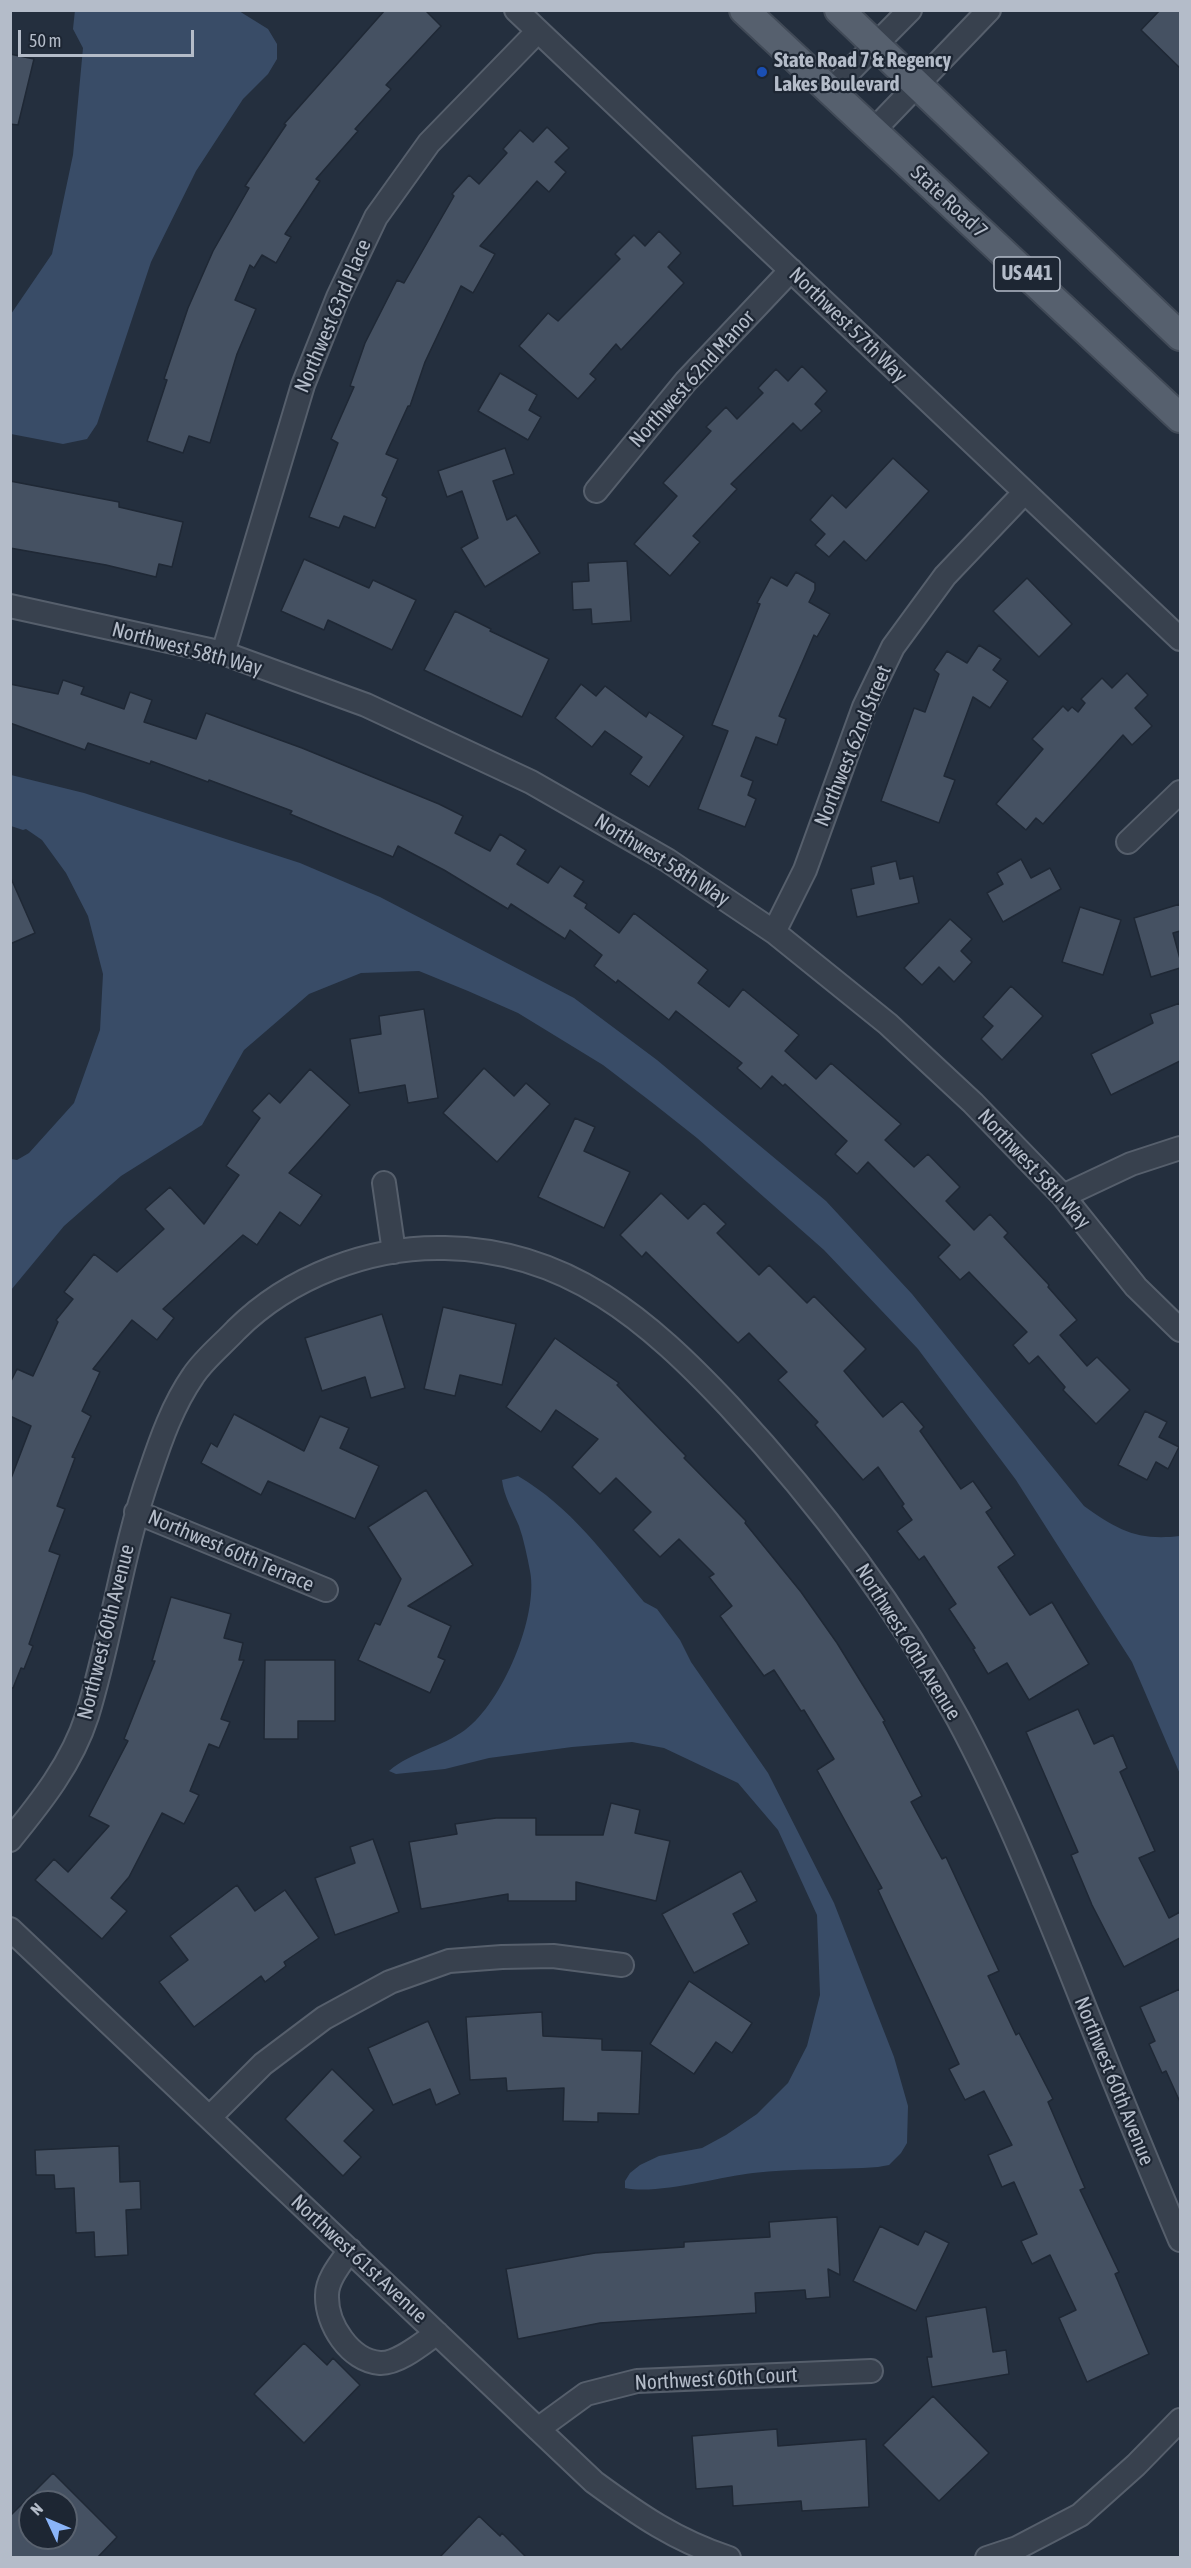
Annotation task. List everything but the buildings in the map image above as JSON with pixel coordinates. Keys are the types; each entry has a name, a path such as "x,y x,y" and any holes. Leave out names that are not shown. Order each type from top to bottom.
{"main road":[{"name":"State Road 7","path":"744,10 1180,418"},
{"name":"US 441","path":"839,10 1180,336"}],"street":[{"name":"Northwest 57th Way","path":"516,10 1180,639"},
{"path":"830,91 909,10"},
{"path":"873,131 989,10"},
{"name":"Northwest 63rd Place","path":"223,653 303,385 338,297 376,218 429,143 538,31"},
{"name":"Northwest 62nd Manor","path":"596,491 686,381 791,270"},
{"name":"Northwest 62nd Street","path":"774,932 805,870 864,707 893,647 945,576 1024,493"},
{"name":"Northwest 58th Way","path":"10,606 223,653 366,705 531,782 667,860 774,932 888,1024 973,1103 1063,1196 1136,1287 1180,1330"},
{"path":"1128,842 1180,792"},
{"path":"1063,1196 1131,1164 1180,1148"},
{"path":"384,1183 394,1252"},
{"name":"Northwest 60th Avenue","path":"10,1840 54,1786 86,1720 136,1512 163,1433 194,1374 242,1324 294,1285 353,1260 420,1247 481,1248 545,1266 607,1296 681,1354 755,1434 832,1524 896,1615 963,1730 1020,1847 1180,2240"},
{"name":"Northwest 60th Terrace","path":"136,1512 326,1590"},
{"name":"Northwest 61st Avenue","path":"10,1929 594,2482 647,2521 704,2549 729,2558"},
{"path":"210,2117 263,2064 324,2018 390,1982 449,1961 553,1956 622,1965"},
{"path":"350,2250 334,2273 326,2294 332,2323 342,2340 363,2358 382,2363 407,2354 437,2333"},
{"name":"Northwest 60th Court","path":"538,2429 585,2394 637,2381 871,2370"},
{"path":"987,2558 1017,2548 1080,2515 1136,2465 1180,2421"}],"water":[{"path":"75,10 239,11 268,29 277,44 277,59 268,74 243,99 196,171 151,262 97,424 87,439 63,444 11,434 11,314 52,254 73,155 83,48 73,29"},
{"path":"11,775 84,793 300,863 380,897 574,998 657,1060 826,1201 912,1294 1084,1506 1107,1522 1129,1532 1152,1537 1180,1536 1180,1774 1132,1662 1016,1480 918,1349 824,1250 697,1138 603,1065 518,1013 468,991 419,971 361,973 309,994 244,1050 202,1125 121,1176 64,1226 11,1290 11,1159 17,1160 29,1153 74,1103 100,1030 103,974 88,916 66,873 42,840 26,829 11,826"},
{"path":"518,1476 537,1488 571,1517 644,1602 657,1609 768,1773 834,1903 894,2057 908,2106 907,2143 889,2165 768,2171 654,2189 625,2188 625,2181 630,2173 640,2165 659,2156 702,2148 757,2114 788,2083 807,2046 820,1995 817,1915 778,1830 738,1783 664,1748 632,1742 489,1758 445,1769 396,1774 389,1771 407,1759 465,1730 492,1700 515,1657 529,1611 530,1571 521,1531 502,1480"}],"place":[{"name":"State Road 7 & Regency Lakes Boulevard","path":"762,72"}]}
